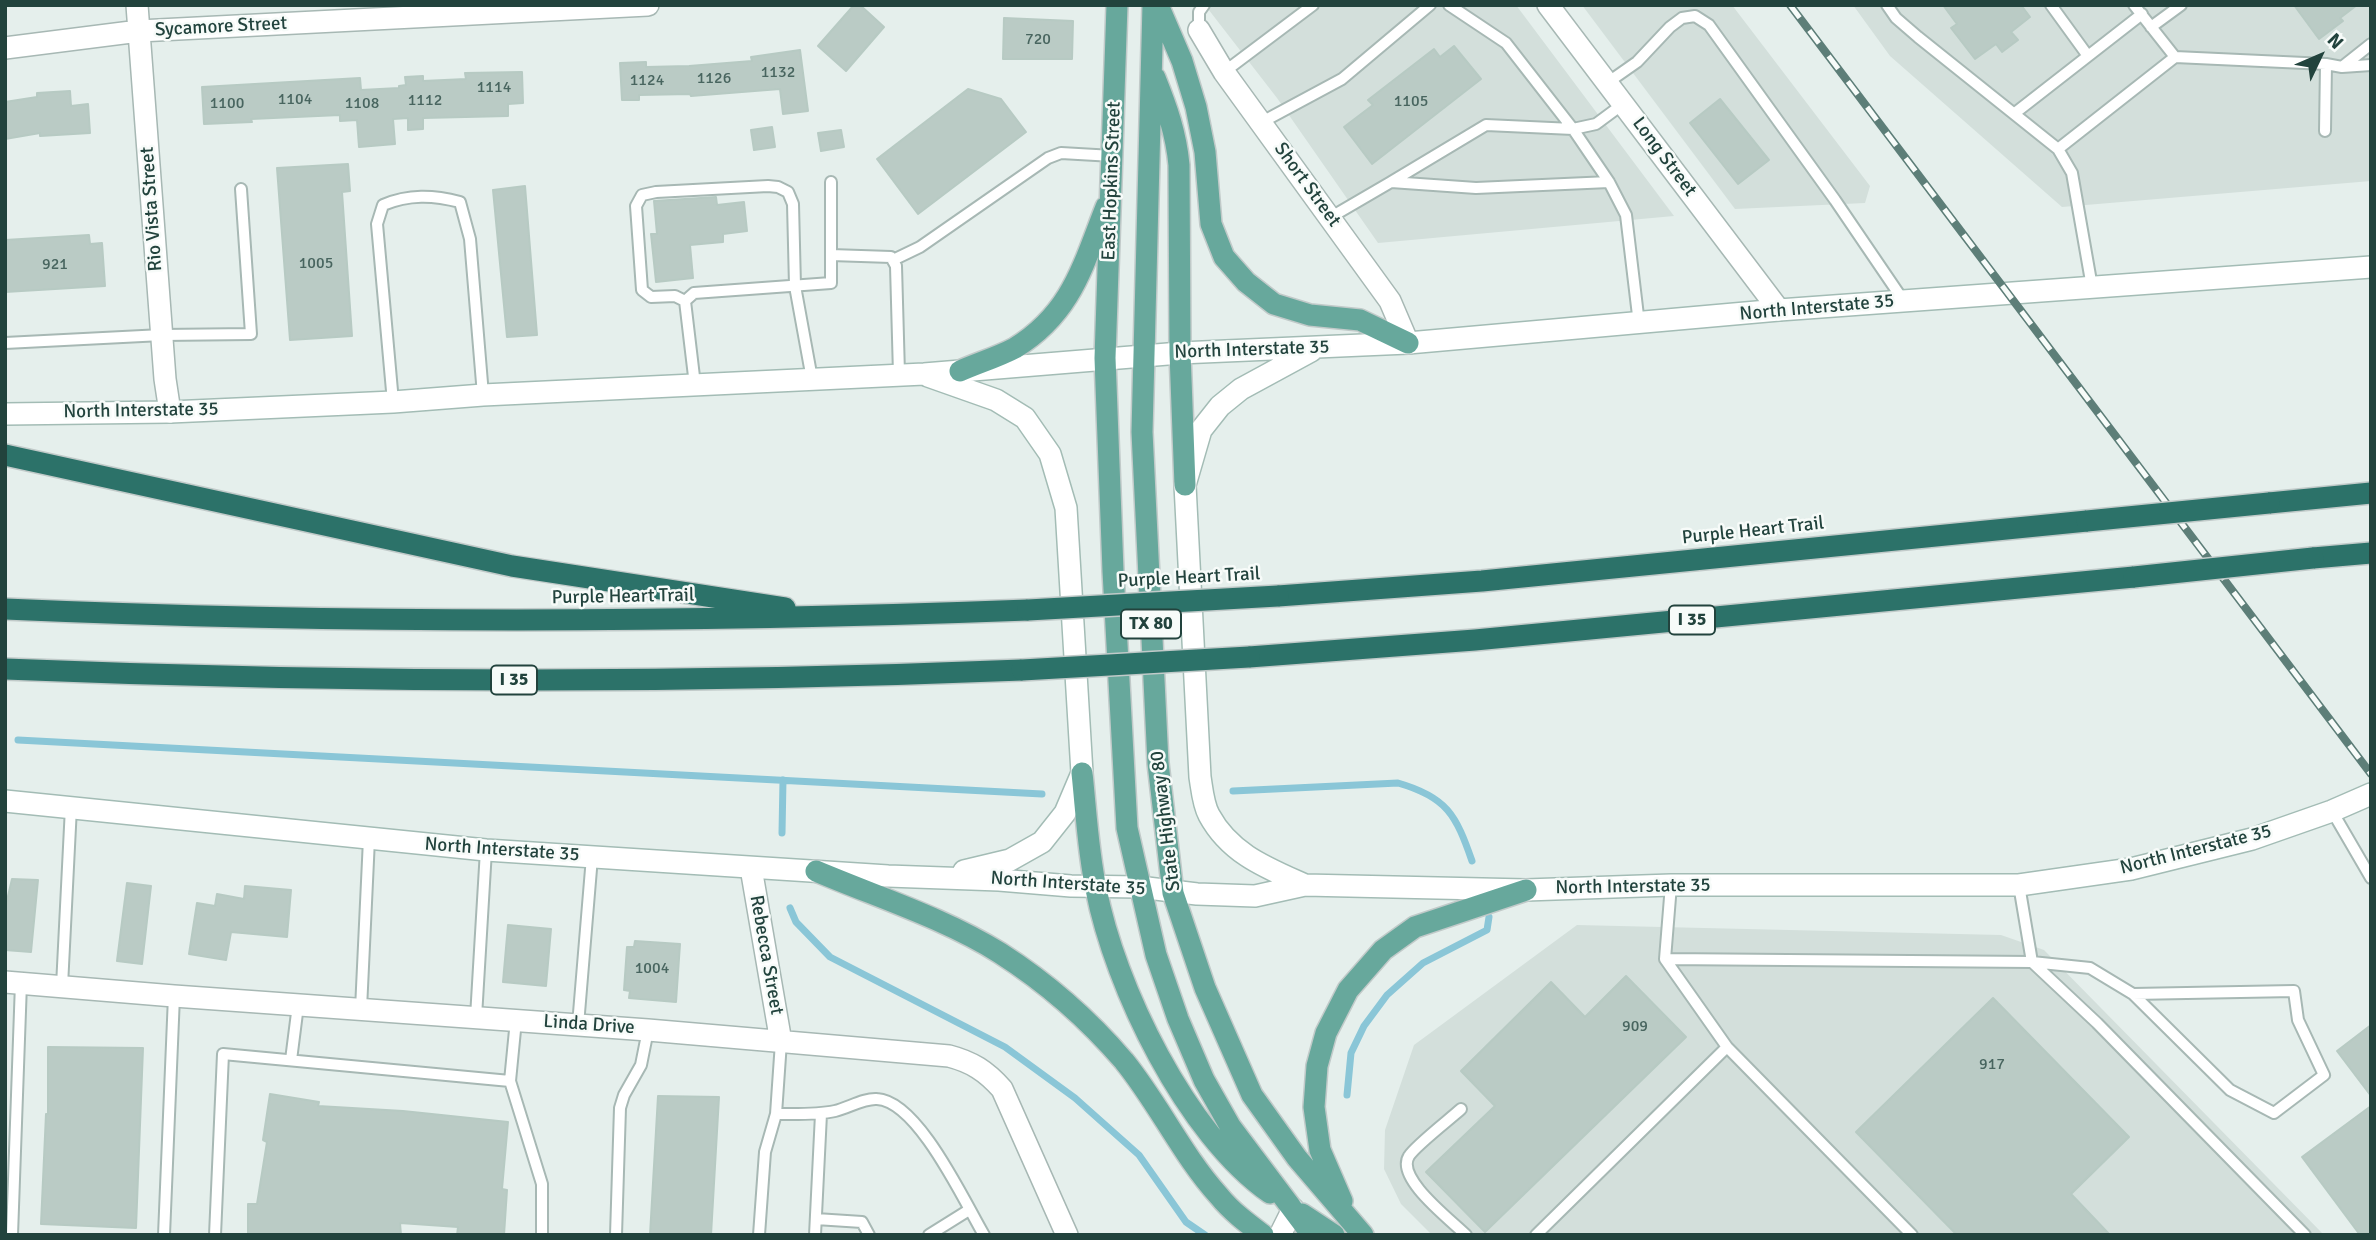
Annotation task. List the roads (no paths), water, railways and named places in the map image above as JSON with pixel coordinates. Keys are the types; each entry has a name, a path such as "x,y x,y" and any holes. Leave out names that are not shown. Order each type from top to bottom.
{"highway":[{"path":"5,456 512,566 845,617"},
{"name":"Purple Heart Trail","path":"5,609 185,617 351,620 845,617 1028,610 1482,581 2371,493"},
{"name":"I 35","path":"5,669 208,677 616,680 738,680 1022,670 1475,640 2371,553"}],"main road":[{"name":"Rio Vista Street","path":"137,5 170,412"},
{"name":"Sycamore Street","path":"5,48 139,31 648,5"},
{"name":"East Hopkins Street","path":"1105,358 1117,5"},
{"path":"1139,5 1152,72 1170,114 1177,140 1179,165 1180,352 1200,777 1208,813 1227,842 1247,859 1306,885"},
{"name":"East Hopkins Street","path":"1144,355 1156,5"},
{"path":"1156,5 1182,61 1196,107 1205,152 1211,224 1224,257 1246,282 1274,304 1310,315 1360,320 1408,343"},
{"name":"Long Street","path":"1548,5 1779,310"},
{"name":"Short Street","path":"1199,30 1224,72 1390,302 1408,343"},
{"path":"960,371 1012,349 1035,334 1058,310 1076,285 1112,192"},
{"name":"North Interstate 35","path":"5,414 170,412 924,374 1180,352 1408,343 1779,310 2371,267"},
{"path":"1185,485 1201,430 1220,406 1241,389 1316,348"},
{"name":"State Highway 80","path":"1144,355 1142,432 1158,762 1173,893 1205,988 1252,1095 1349,1231"},
{"name":"State Highway 80","path":"1105,358 1127,828 1139,887 1156,955 1178,1019 1204,1080 1230,1126 1312,1235"},
{"path":"924,374 996,400 1025,418 1050,454 1066,508 1082,773 1095,887 1119,972 1140,1020 1177,1085 1206,1129 1231,1160 1260,1186 1293,1209 1349,1231"},
{"path":"938,877 1010,860 1042,842 1065,813 1082,773"},
{"name":"North Interstate 35","path":"5,801 486,850 751,868 1095,887 1139,887 1173,893 1255,896 1306,885 1526,890 1671,885 2019,885 2131,869 2252,839 2332,811 2371,794"},
{"name":"Rebecca Street","path":"751,868 781,1042"},
{"path":"816,871 940,923 998,952 1042,982 1097,1032 1125,1063 1219,1197 1263,1235"},
{"path":"1349,1231 1320,1150 1314,1107 1317,1066 1326,1033 1348,990 1383,950 1415,927 1526,890"},
{"name":"Linda Drive","path":"13,982 648,1030 949,1056 968,1060 988,1073 1002,1089 1067,1235"},
{"path":"1280,1235 1293,1209"}],"lane":[{"path":"1199,30 1199,12 1204,5"},
{"path":"1224,72 1313,5"},
{"path":"1262,122 1342,79 1430,5"},
{"path":"1449,5 1506,43 1573,129 1609,183 1626,215 1639,324"},
{"path":"1887,5 1903,24 2058,149 2072,173 2092,287"},
{"path":"2051,5 2088,55"},
{"path":"2151,27 2181,5"},
{"path":"2015,113 2088,55 2138,10 2175,57"},
{"path":"1607,83 1637,62 1682,18 1695,16 1709,25 1904,301"},
{"path":"2342,67 2371,44"},
{"path":"2058,149 2175,57 2342,67 2371,65"},
{"path":"2325,131 2326,64"},
{"path":"1331,217 1486,125 1573,129 1596,124 1623,104"},
{"path":"893,260 920,247 1048,158 1061,153 1113,156"},
{"path":"685,301 694,293 831,283 831,182"},
{"path":"1391,182 1476,188 1609,183"},
{"path":"685,301 675,296 651,297 642,290 636,205 642,195 656,192 768,187 778,187 788,192 793,204 795,286 811,379"},
{"path":"5,343 162,335 251,334 241,189"},
{"path":"393,402 377,224 383,205 399,198 435,196 460,202 470,239 483,395"},
{"path":"831,255 891,257 893,260 896,266 899,374"},
{"path":"685,301 695,385"},
{"path":"62,986 71,807"},
{"path":"2332,811 2371,878"},
{"path":"361,1009 369,839"},
{"path":"475,1017 486,850"},
{"path":"578,1025 592,857"},
{"path":"1671,885 1665,959 1727,1046 1912,1235"},
{"path":"2019,885 2032,962 2097,1023 2305,1235"},
{"path":"1665,959 2032,962 2091,968 2133,994 2230,1090 2274,1113 2324,1075 2298,1020 2294,992 2133,994"},
{"path":"12,1235 13,982"},
{"path":"164,1235 174,996"},
{"path":"291,1060 298,1005"},
{"path":"516,1020 510,1081 542,1185 542,1235"},
{"path":"616,1235 620,1108 624,1095 641,1065 648,1030"},
{"path":"759,1235 765,1152 776,1114 781,1042"},
{"path":"1536,1235 1727,1046"},
{"path":"215,1235 223,1055 510,1081"},
{"path":"776,1114 821,1114 875,1098 889,1102 908,1114 922,1129 984,1235"},
{"path":"1461,1109 1409,1157 1406,1170 1413,1183 1466,1235"},
{"path":"815,1235 821,1114"},
{"path":"929,1235 943,1230 969,1210"},
{"path":"816,1219 862,1222 869,1235"}],"waterway":[{"path":"18,740 1042,794"},
{"path":"782,833 783,780"},
{"path":"1233,791 1398,783 1428,795 1447,810 1461,831 1472,861"},
{"path":"790,908 796,922 830,957 1005,1047 1075,1098 1139,1155 1186,1222 1205,1235"},
{"path":"1347,1095 1351,1053 1364,1026 1387,995 1423,963 1487,930 1489,917"}],"railway":[{"path":"1790,5 2371,774"}]}
